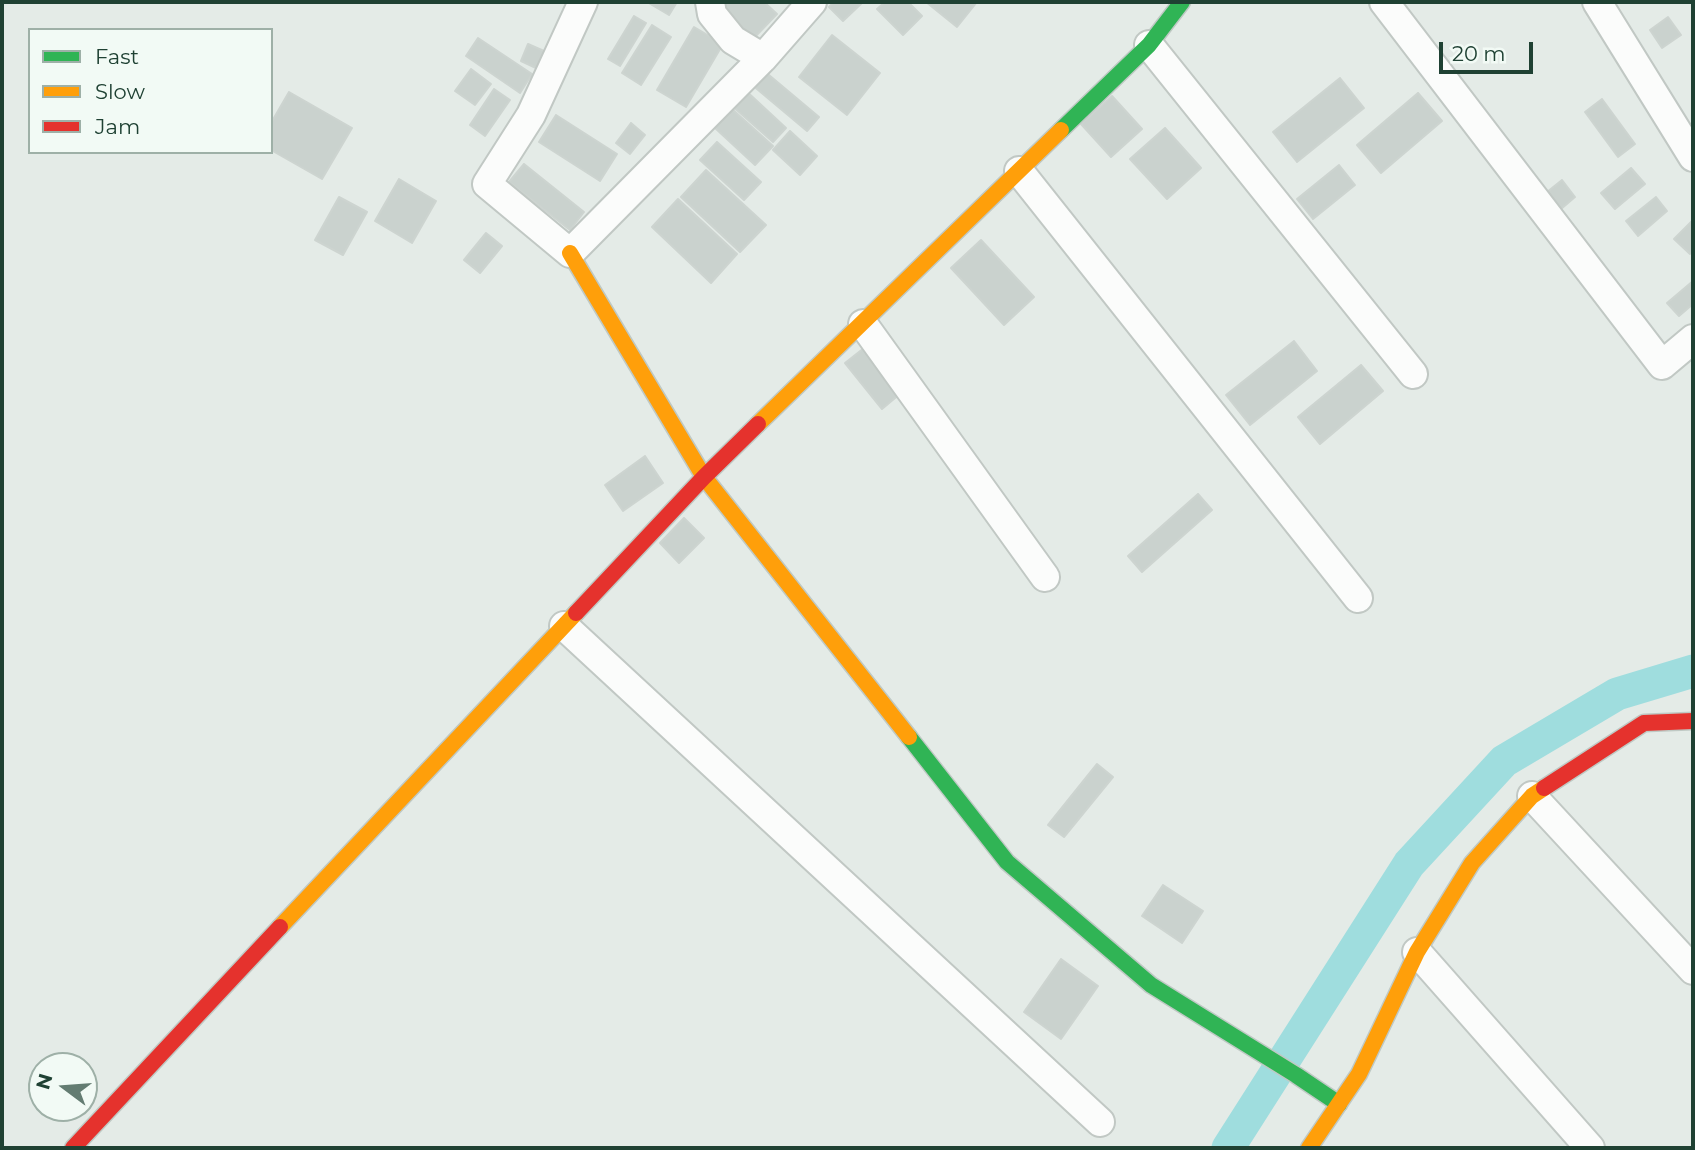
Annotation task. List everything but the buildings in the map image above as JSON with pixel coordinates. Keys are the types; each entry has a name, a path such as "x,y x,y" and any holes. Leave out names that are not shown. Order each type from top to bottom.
{"street":[{"path":"583,2 531,115 487,184 570,253 704,477 1007,862 1151,985 1296,1074 1339,1104"},
{"path":"710,2 712,14 733,40 763,58"},
{"path":"570,253 763,58 811,2"},
{"path":"73,1148 704,477 1149,45 1182,2"},
{"path":"1384,2 1662,365 1693,339"},
{"path":"1597,2 1693,157"},
{"path":"1149,45 1413,374"},
{"path":"1019,171 1358,598"},
{"path":"863,324 1045,577"},
{"path":"564,626 1100,1122"},
{"path":"1316,1145 1359,1074 1417,953 1472,863 1532,796 1644,723 1693,720"},
{"path":"1532,796 1693,970"},
{"path":"1417,953 1590,1148"}],"waterway":[{"path":"1228,1148 1409,864 1504,761 1617,694 1693,671"}],"traffic: fast":[{"path":"1061,130 1149,45 1182,2"},
{"path":"909,737 1007,862 1151,985 1339,1104"}],"traffic: slow":[{"path":"758,424 1061,130"},
{"path":"570,253 704,477 909,737"},
{"path":"280,927 576,613"},
{"path":"1309,1148 1359,1074 1417,952 1472,863 1532,796 1544,788"}],"traffic: jam":[{"path":"576,613 704,477 758,424"},
{"path":"1544,788 1644,723 1693,721"},
{"path":"73,1148 280,927"}]}
